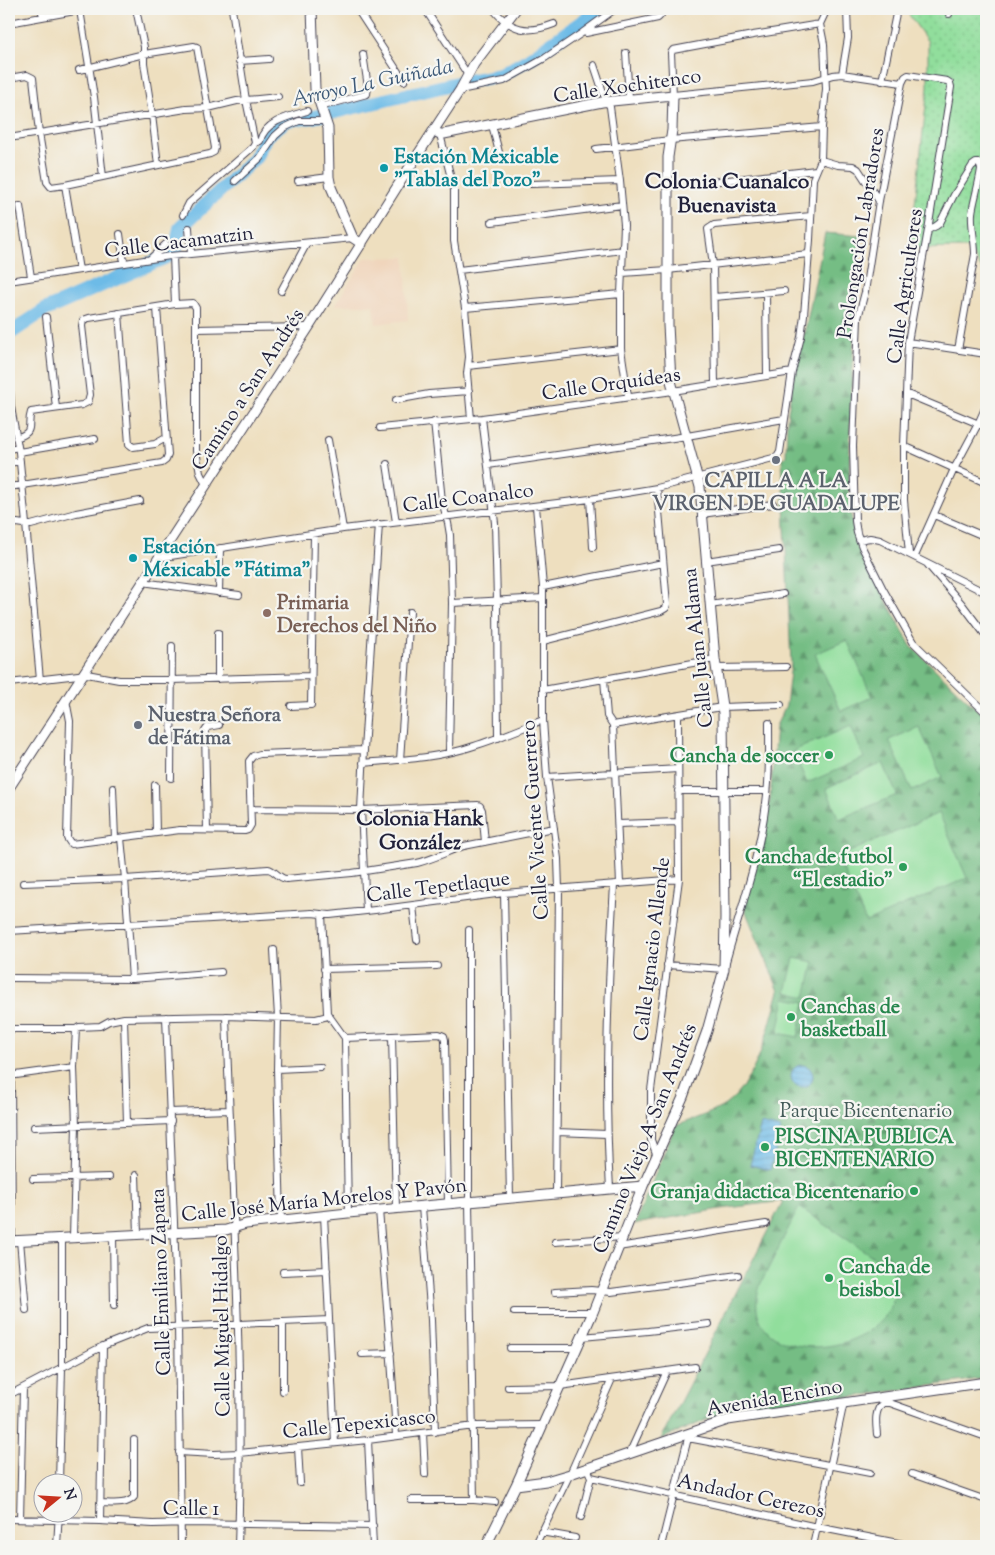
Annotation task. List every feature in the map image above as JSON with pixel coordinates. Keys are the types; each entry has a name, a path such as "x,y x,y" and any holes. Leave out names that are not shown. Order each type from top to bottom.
{"street":[{"path":"41,9 43,16"},
{"path":"9,23 83,9 103,177"},
{"path":"136,9 144,46 144,63 158,165"},
{"path":"232,9 246,100 263,142"},
{"path":"312,9 314,89 329,135 329,177 333,194 353,238 362,244"},
{"path":"357,9 404,80"},
{"path":"425,9 468,76"},
{"path":"494,9 506,22 519,28 535,30 554,24"},
{"name":"Camino a San Andrés","path":"9,788 309,327 402,179 437,133 479,58 516,9"},
{"path":"460,89 504,81 582,34 615,9"},
{"path":"582,34 658,18 661,15 660,9"},
{"path":"488,465 687,436 784,419 804,315 813,179 816,170 821,164 826,77 824,44 820,24 827,9"},
{"path":"847,9 848,38 842,74 902,83"},
{"path":"882,81 897,9"},
{"path":"673,94 671,53 673,50 820,24"},
{"path":"9,78 27,75 32,76 34,81 39,133 49,186 65,185 214,152 215,148 197,47 144,54 79,70"},
{"path":"626,53 629,98"},
{"path":"183,215 189,203 253,147 295,122 323,114 367,94 368,87 363,54"},
{"path":"239,61 269,59"},
{"path":"594,65 604,95 610,106 620,181 624,225 621,349 628,396"},
{"name":"Calle Xochitenco","path":"437,133 492,125 608,101 813,81 842,74"},
{"name":"Prolongación Labradores","path":"950,84 947,81 906,76 902,83 879,201 865,292 858,318 853,446 855,521 859,540 883,589 915,645 986,713"},
{"name":"Calle Agricultores","path":"912,555 904,500 908,342 928,230 950,84"},
{"name":"Calle Juan Aldama","path":"673,94 668,156 669,356 673,391 687,436 702,499 710,605 722,707 724,969"},
{"path":"9,138 152,114 208,108 226,103 278,97"},
{"path":"236,181 260,158 264,131 283,118 307,111"},
{"path":"492,125 501,160"},
{"path":"596,149 670,140 822,127"},
{"path":"437,133 454,190 454,241 465,308 471,419"},
{"path":"821,160 858,168 879,201"},
{"path":"928,230 940,223 972,166 979,163 981,169 972,212 975,242 974,254 958,350"},
{"path":"702,183 816,170"},
{"path":"298,181 329,177"},
{"path":"532,184 620,181"},
{"path":"65,185 79,270"},
{"path":"492,222 622,205"},
{"path":"20,206 31,277"},
{"path":"715,384 713,265 708,231 710,227 714,225 811,216"},
{"path":"189,228 191,254"},
{"path":"120,234 124,263"},
{"name":"Calle Cacamatzin","path":"9,281 172,256 353,238"},
{"path":"280,291 307,243"},
{"path":"151,259 166,244"},
{"path":"459,270 623,250"},
{"path":"622,273 668,270 808,254"},
{"path":"172,256 175,304"},
{"path":"714,297 784,291"},
{"path":"766,293 767,375"},
{"path":"465,308 621,294"},
{"path":"16,438 29,430 31,412 82,405 88,402 90,395 82,326 83,320 175,304 191,303 196,308 196,451 200,473 206,485"},
{"path":"9,487 162,463 168,458 157,308"},
{"path":"119,313 129,444 132,447 155,444 166,438"},
{"path":"46,317 56,408"},
{"path":"196,329 309,327"},
{"path":"908,342 986,354"},
{"path":"468,366 621,349"},
{"name":"Calle Orquídeas","path":"380,428 482,418 792,372"},
{"path":"9,375 10,408 20,461 40,680"},
{"path":"396,400 429,394 469,391"},
{"path":"907,394 986,427"},
{"path":"912,555 934,515 954,469 986,406"},
{"path":"482,418 493,511 497,600 498,738"},
{"name":"Calle Coanalco","path":"158,558 343,529 590,499 657,488 775,458 778,455 784,419"},
{"path":"434,422 442,501 450,535 452,604 449,752"},
{"path":"9,449 18,450 95,439"},
{"path":"328,440 343,529"},
{"path":"904,446 986,484"},
{"path":"9,463 20,461"},
{"path":"387,464 396,522"},
{"path":"543,641 661,611 666,608 657,488"},
{"path":"590,499 593,547"},
{"path":"9,525 17,523 31,525 76,513 140,501"},
{"path":"702,514 773,504"},
{"name":"Calle Vicente Guerrero","path":"536,506 543,598 543,720 547,777 558,859 559,889 556,1194"},
{"path":"934,515 986,537"},
{"path":"366,911 361,810 379,524"},
{"path":"291,706 311,705 314,534"},
{"path":"859,540 876,539 912,555 986,593"},
{"path":"219,593 220,548"},
{"path":"706,561 779,550"},
{"path":"924,561 962,604 986,636"},
{"path":"542,587 664,563"},
{"path":"142,582 239,595"},
{"path":"710,605 783,594"},
{"path":"452,604 543,598"},
{"path":"400,760 410,612"},
{"path":"218,633 218,679"},
{"path":"171,778 172,646"},
{"path":"543,690 604,679 716,664 786,667"},
{"path":"9,683 91,674 119,680 311,676"},
{"name":"Calle Ignacio Allende","path":"604,679 607,716 613,725 618,824 617,884"},
{"path":"66,700 70,722 67,838 69,842 74,844 156,833 206,830 242,832 248,830 251,825 250,760 253,756 260,754 364,750"},
{"path":"613,725 722,707 781,705"},
{"name":"Calle Ignacio Allende","path":"656,1156 651,1140 651,1090 678,879 678,715"},
{"path":"363,764 400,760 474,746 543,720"},
{"name":"Camino Viejo A San Andrés","path":"486,1546 516,1485 593,1312 643,1186 696,1064 758,849 768,791 769,723"},
{"path":"206,830 206,731 208,727 219,725"},
{"path":"547,777 678,769"},
{"path":"155,785 156,833"},
{"path":"113,788 118,838 125,878 132,979"},
{"path":"678,790 768,791"},
{"path":"251,809 361,810 478,805 482,810 485,842"},
{"path":"618,824 678,822"},
{"path":"22,883 268,869 280,877 286,878 338,875 430,860 451,850 554,828"},
{"name":"Calle Tepetlaque","path":"9,932 312,913 330,915 504,893 678,879"},
{"path":"610,1189 607,1134 608,987 617,884"},
{"path":"504,893 510,1198"},
{"path":"413,906 417,940"},
{"path":"322,914 328,1016 345,1038 348,1213"},
{"path":"469,930 469,1202 474,1500"},
{"path":"274,950 278,1017 277,1069 281,1220"},
{"path":"666,965 724,969"},
{"path":"324,969 436,966"},
{"path":"9,978 132,979 221,972"},
{"path":"9,1029 76,1029 79,1027 100,1026 109,1020 124,1018 226,1016 316,1019 328,1016"},
{"name":"Calle Miguel Hidalgo","path":"226,1016 236,1227 239,1453 238,1546"},
{"name":"Calle Emiliano Zapata","path":"166,1017 178,1326 181,1546"},
{"path":"124,1018 127,1123"},
{"path":"73,1237 76,1029"},
{"path":"345,1038 439,1034 444,1036 448,1204"},
{"path":"392,1036 396,1209"},
{"path":"26,1310 13,1240 10,1076 74,1066"},
{"path":"277,1069 320,1067"},
{"path":"170,1112 230,1110"},
{"path":"34,1127 171,1121"},
{"path":"557,1132 607,1134"},
{"path":"136,1175 138,1234"},
{"path":"33,1179 109,1176"},
{"name":"Calle José María Morelos Y Pavón","path":"13,1240 226,1230 246,1224 324,1215 643,1186"},
{"path":"422,1207 431,1320 435,1432"},
{"path":"379,1210 396,1436"},
{"path":"324,1215 335,1443"},
{"path":"618,1247 766,1224"},
{"path":"113,1235 114,1305"},
{"path":"59,1472 62,1368 62,1237"},
{"path":"555,1242 622,1237"},
{"path":"283,1272 327,1270"},
{"path":"555,1292 591,1290 611,1292 738,1275"},
{"path":"514,1312 593,1312"},
{"path":"9,1395 103,1346 148,1328 329,1320"},
{"path":"283,1322 283,1391"},
{"path":"582,1337 709,1324"},
{"path":"100,1521 103,1346"},
{"path":"510,1348 577,1348"},
{"path":"362,1354 391,1353"},
{"path":"508,1388 560,1386 695,1367"},
{"path":"630,1452 667,1371"},
{"path":"535,1546 570,1474 612,1379"},
{"name":"Avenida Encino","path":"516,1485 546,1481 570,1474 630,1452 689,1435 728,1420 844,1402 884,1400 986,1382"},
{"path":"20,1519 23,1388"},
{"path":"877,1434 878,1406 884,1400 986,1437"},
{"path":"813,1546 844,1402"},
{"name":"Calle Tepexicasco","path":"179,1452 239,1453 368,1440 474,1426 542,1425"},
{"path":"423,1433 425,1474"},
{"path":"660,1546 689,1435 870,1473"},
{"path":"100,1504 133,1500 134,1440"},
{"path":"368,1440 374,1546"},
{"path":"298,1447 300,1483"},
{"path":"581,1518 591,1477 587,1468"},
{"path":"912,1474 986,1500"},
{"name":"Andador Cerezos","path":"591,1477 912,1546"},
{"path":"411,1500 495,1502"},
{"name":"Calle 1","path":"9,1519 32,1518"},
{"name":"Calle 1","path":"82,1519 153,1524 373,1526"},
{"path":"57,1546 59,1522"},
{"path":"542,1532 574,1538"}],"shaded area":[{"path":"405,257 408,320 376,324 374,305 335,305 365,258"}],"green space":[{"path":"905,9 986,9 986,275 968,248 910,249 928,87 928,42"},
{"name":"Parque Bicentenario","path":"825,233 861,236 849,466 850,508 858,548 911,646 986,718 986,1378 723,1413 661,1439 783,1201 721,1209 635,1224 675,1126 721,1108 746,1083 766,1037 779,991 743,905 759,849 770,800 776,726 786,705 791,664 782,458 786,457 787,419 794,373 807,322"},
{"name":"Cancha de soccer","path":"847,640 872,697 841,711 815,654"},
{"name":"Cancha de soccer","path":"851,726 864,758 807,783 793,751"},
{"path":"919,727 942,777 912,791 889,740"},
{"name":"Cancha de soccer","path":"883,763 897,795 839,819 826,788"},
{"name":"Cancha de futbol “El estadio”","path":"939,813 967,878 866,922 838,857"},
{"name":"Canchas de basketball","path":"794,958 814,962 806,997 786,992"},
{"name":"Canchas de basketball","path":"785,998 805,1002 798,1037 778,1033"},
{"name":"Cancha de beisbol","path":"799,1207 890,1268 896,1280 893,1301 880,1322 859,1337 834,1345 808,1347 785,1342 767,1330 757,1311 760,1285"}],"water":[{"path":"802,1065 810,1068 813,1076 810,1084 802,1087 794,1084 791,1076 794,1068"},
{"name":"PISCINA PUBLICA BICENTENARIO","path":"761,1124 781,1129 770,1170 750,1165"}],"waterway":[{"name":"Arroyo La Guiñada","path":"9,334 45,310 175,253 180,228 255,158 266,136 287,120 313,117 457,83 501,75 529,59 600,9"}],"place":[{"name":"Estación Méxicable \"Tablas del Pozo\"","path":"384,168"},
{"name":"CAPILLA A LA VIRGEN DE GUADALUPE","path":"776,460"},
{"name":"Estación Méxicable \"Fátima\"","path":"133,558"},
{"name":"Primaria Derechos del Niño","path":"267,613"},
{"name":"Nuestra Señora de Fátima","path":"138,725"},
{"name":"Cancha de soccer","path":"829,755"},
{"name":"Cancha de futbol “El estadio”","path":"903,867"},
{"name":"Canchas de basketball","path":"791,1017"},
{"name":"PISCINA PUBLICA BICENTENARIO","path":"765,1147"},
{"name":"Granja didactica Bicentenario","path":"914,1191"},
{"name":"Cancha de beisbol","path":"829,1278"}],"district":[{"name":"Colonia Cuanalco Buenavista","path":"727,193"},
{"name":"Colonia Hank González","path":"420,830"}]}
